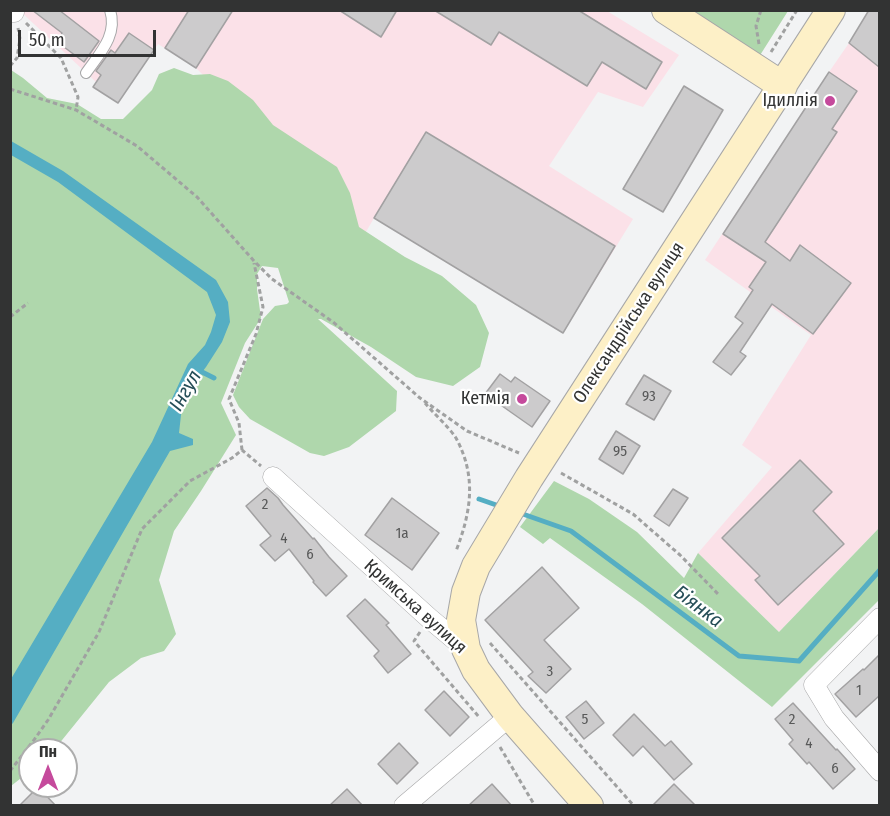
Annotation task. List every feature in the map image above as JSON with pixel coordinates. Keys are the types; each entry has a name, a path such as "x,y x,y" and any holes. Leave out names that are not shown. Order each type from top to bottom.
{"street":[{"path":"666,10 771,78"},
{"name":"Олександрійська вулиця","path":"478,646 460,620 466,592 487,545 771,78 831,10"},
{"name":"Кримська вулиця","path":"273,478 429,618 478,646 476,670 510,716 589,806"},
{"path":"879,618 814,685 834,718 879,771"},
{"path":"404,806 510,716"}],"lane":[{"path":"86,73 110,37 113,20 110,10"}],"path":[{"path":"771,78 797,10"},
{"path":"10,66 17,58 20,39 13,11"},
{"path":"13,11 61,58 78,97 76,110"},
{"path":"10,89 76,110 137,146 197,197 272,279 333,321 420,398 467,431 534,470 566,475 633,514 680,555 719,595"},
{"path":"254,261 263,307 256,334 229,399 239,423 242,450 273,478"},
{"path":"10,317 28,303"},
{"path":"420,398 455,437 469,472 470,503 464,530 453,559"},
{"path":"10,771 48,720 99,632 142,529 189,481 232,458 242,450"},
{"path":"478,646 634,806"}],"shaded area":[{"path":"20,11 607,11 679,55 643,107 598,92 549,166 633,219 563,333 374,218 356,249 326,197 196,68 158,44 118,103 93,87 96,82"},
{"path":"869,11 879,11 879,528 779,632 698,553 772,467 742,445 811,335 705,260"}],"green space":[{"path":"691,11 788,11 757,60"},
{"path":"174,68 193,75 210,74 228,81 253,100 273,125 337,167 350,193 359,227 405,257 442,276 476,305 489,333 480,367 453,386 416,377 371,347 318,319 397,391 396,411 349,447 324,456 310,453 250,419 239,407 233,395 263,319 275,306 289,302 278,268 262,266 257,274 261,318 245,343 221,403 236,435 174,531 159,580 176,634 164,651 141,658 109,682 64,738 18,738 18,780 11,786 11,70 47,98 77,104 101,119 123,119 152,90 159,74"},
{"path":"554,481 589,499 637,532 684,578 698,553 779,632 879,528 879,600 772,707 642,604 550,538 543,544 520,527"}],"water":[{"name":"Інгул","path":"11,141 63,171 216,280 228,302 230,322 222,342 183,397 179,433 193,439 193,445 170,451 11,725 11,679 152,442 188,364 205,345 216,315 207,292 58,182 11,155"}],"building":[{"path":"32,10 59,10 99,41 84,62 60,44 63,39 60,37 62,33"},
{"path":"189,10 233,10 196,68 165,48"},
{"path":"339,10 397,10 381,37"},
{"path":"434,10 578,10 662,62 646,89 602,62 587,86 499,32 491,45"},
{"path":"869,10 879,10 879,67 849,43"},
{"path":"129,33 154,50 118,103 93,87 101,75 96,71 111,50 115,53"},
{"path":"829,72 857,91 832,129 837,132 765,242 790,261 800,245 851,283 813,334 772,304 740,352 746,356 731,375 713,362 743,323 735,317 753,290 749,287 766,262 723,234"},
{"path":"684,86 723,110 663,212 623,189"},
{"path":"426,132 615,246 563,333 374,218"},
{"path":"500,374 511,382 515,377 550,401 532,427 485,394"},
{"path":"644,375 671,391 654,420 626,404"},
{"path":"616,431 640,446 623,474 599,459"},
{"path":"800,460 832,492 813,511 844,544 778,605 755,580 760,576 722,538"},
{"path":"267,488 347,576 326,596 289,549 275,561 260,545 271,536 246,506"},
{"path":"673,489 688,498 669,526 654,516"},
{"path":"392,498 439,533 412,570 365,535"},
{"path":"542,567 579,608 544,640 571,669 546,693 528,676 533,672 485,620"},
{"path":"365,599 389,623 386,625 411,654 388,673 374,656 379,651 347,616"},
{"path":"879,655 879,696 856,717 835,694"},
{"path":"444,691 469,717 450,736 425,710"},
{"path":"586,701 604,723 584,739 566,717"},
{"path":"793,703 855,769 833,789 789,744 793,740 775,719"},
{"path":"634,714 665,746 671,741 692,764 674,780 643,746 633,756 613,735"},
{"path":"399,743 418,763 397,784 378,764"},
{"path":"492,784 512,806 468,806"},
{"path":"674,784 696,806 652,806"},
{"path":"347,789 363,806 329,806"},
{"path":"27,798 48,798 56,806 19,806"}],"waterway":[{"name":"Біянка","path":"196,369 214,378"},
{"name":"Біянка","path":"479,499 502,507"},
{"name":"Біянка","path":"520,513 571,531 739,656 799,661 880,570"}],"place":[{"name":"Ідиллія","path":"830,101"},
{"name":"Кетмія","path":"522,399"}]}
